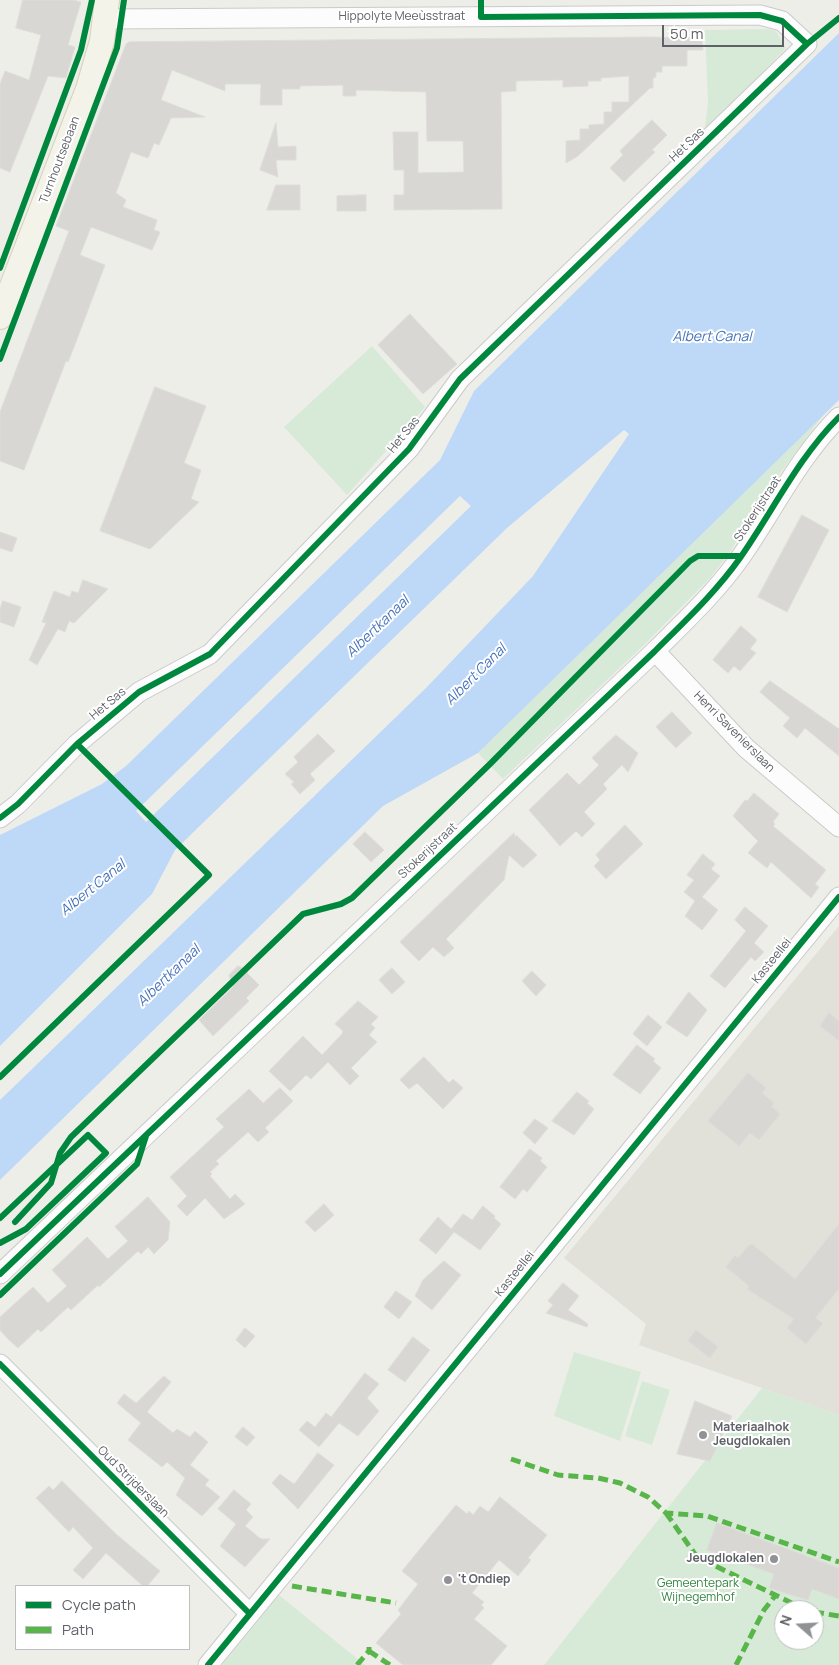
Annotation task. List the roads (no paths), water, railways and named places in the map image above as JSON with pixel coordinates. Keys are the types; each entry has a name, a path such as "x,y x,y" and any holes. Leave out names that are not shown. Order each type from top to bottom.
{"main road":[{"name":"Turnhoutsebaan","path":"0,317 88,89 107,10"}],"street":[{"name":"Hippolyte Meeùsstraat","path":"107,10 481,8 760,15 782,22 807,44"},
{"name":"Het Sas","path":"0,818 18,804 77,744 139,692 210,654 410,449 460,379 807,44"},
{"name":"Stokerijstraat","path":"0,1274 655,651 718,587 741,556 798,468 839,417"},
{"name":"Henri Savenierslaan","path":"655,651 746,748 839,827"},
{"name":"Kasteellei","path":"208,1665 839,896"},
{"name":"Oud Strijderslaan","path":"0,1364 250,1614"}],"water":[{"name":"Albert Canal","path":"839,33 839,400 478,753 383,806 0,1180 0,1100 426,688 533,576 629,434 624,430 507,528 175,850 152,894 0,1046 0,835 102,784 126,766 440,460 474,391","holes":["460,496 471,506 146,822 136,811"]}],"place":[{"name":"Materiaalhok Jeugdlokalen","path":"703,1435"},
{"name":"Jeugdlokalen","path":"774,1559"},
{"name":"'t Ondiep","path":"448,1580"}],"water label":[{"name":"Albertkanaal","path":"378,627"},
{"name":"Albertkanaal","path":"169,976"}],"park label":[{"name":"Gemeentepark Wijnegemhof","path":"698,1591"}]}
